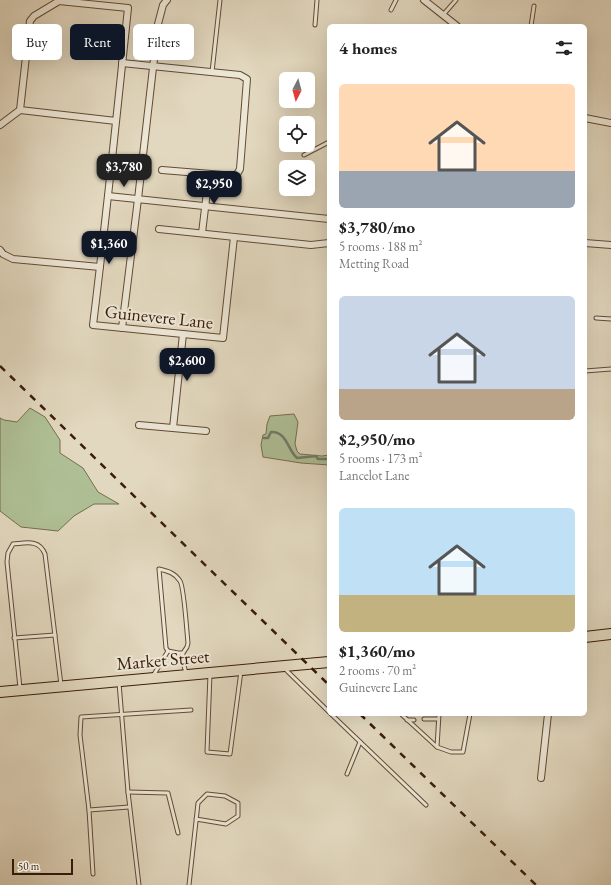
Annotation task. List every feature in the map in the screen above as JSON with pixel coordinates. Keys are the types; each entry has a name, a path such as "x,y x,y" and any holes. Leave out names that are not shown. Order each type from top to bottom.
{"main road":[{"path":"587,637 611,634"},
{"name":"Market Street","path":"0,692 327,662"}],"street":[{"path":"122,328 158,24 163,5 167,0"},
{"path":"424,0 454,24"},
{"name":"Guinevere Lane","path":"20,110 30,21 34,16 59,1 128,8 93,325 223,338 234,237"},
{"path":"122,63 240,75 247,79 240,169 236,176 162,170"},
{"path":"0,125 20,110 116,121"},
{"path":"587,118 611,123"},
{"path":"202,233 209,175"},
{"path":"108,196 327,219"},
{"path":"159,229 311,245 327,243"},
{"path":"587,243 611,245"},
{"path":"0,250 3,254 13,259 100,267"},
{"path":"174,428 183,334"},
{"path":"138,425 206,431"},
{"path":"541,778 548,716"}],"lane":[{"path":"212,72 220,0"},
{"path":"315,25 317,0"},
{"path":"391,10 396,0"},
{"path":"443,16 456,0"},
{"path":"531,24 534,6"},
{"path":"304,155 327,143"},
{"path":"596,318 611,319"},
{"path":"587,371 611,369"},
{"path":"20,690 7,562 8,553 13,544 35,543 42,547 45,554 61,687"},
{"path":"168,651 166,648 159,569 167,570 174,574 182,583 188,643 183,652 183,662 186,675"},
{"path":"14,638 54,635"},
{"path":"168,651 178,653 183,652"},
{"path":"152,678 168,651"},
{"path":"281,666 327,710"},
{"path":"210,672 207,752 230,754 241,670"},
{"path":"119,681 129,807 139,885"},
{"path":"93,874 89,810 80,735 81,717 191,710"},
{"path":"333,716 426,805"},
{"path":"403,716 437,747 451,752 463,752 470,716"},
{"path":"424,719 438,719 437,747"},
{"path":"407,720 414,720"},
{"path":"347,774 360,742"},
{"path":"128,792 168,793 178,833"},
{"path":"189,885 196,819 198,803 207,794 225,796 238,803 238,816 226,824 196,819"},
{"path":"89,810 129,807"}],"green space":[{"path":"30,408 45,417 60,440 60,453 83,468 98,492 119,504 94,504 74,516 58,531 21,527 0,511 0,418 17,422"},
{"path":"294,414 298,422 295,444 297,451 300,454 327,455 327,465 301,463 263,457 261,445 263,435 266,434 270,416"}],"waterway":[{"path":"264,438 268,438 271,432 276,433 284,438 297,458 316,456 318,459 327,459"}],"railway":[{"path":"0,366 327,683"},
{"path":"362,716 536,885"}]}
